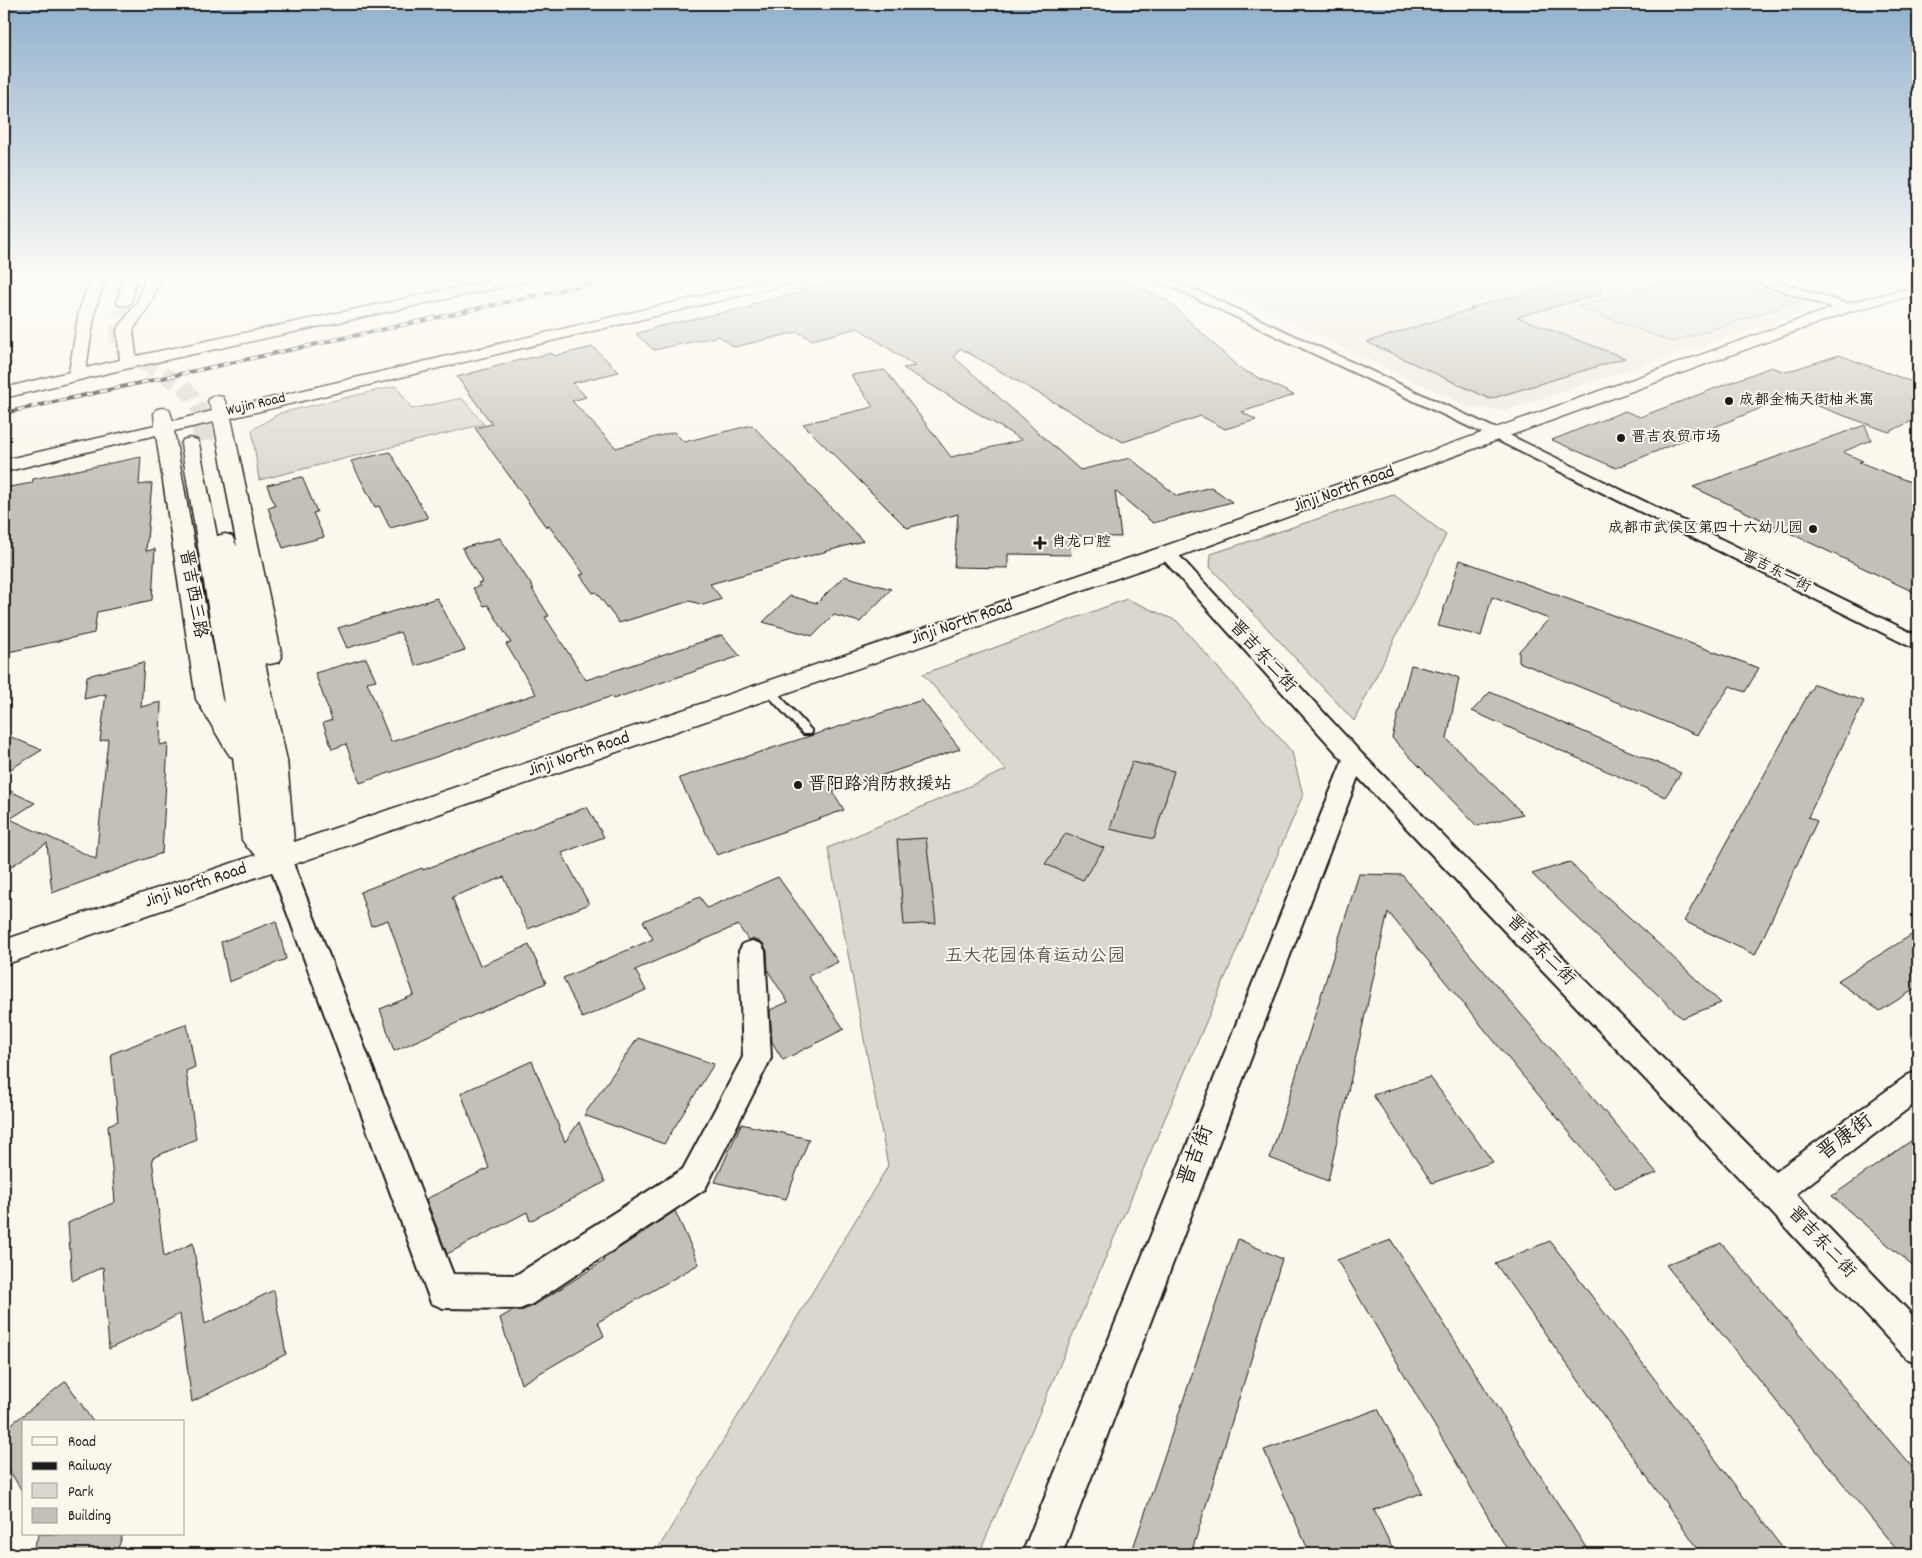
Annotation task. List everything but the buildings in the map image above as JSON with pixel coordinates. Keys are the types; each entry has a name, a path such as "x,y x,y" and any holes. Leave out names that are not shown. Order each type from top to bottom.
{"street":[{"path":"78,374 81,350"},
{"path":"128,350 130,361"},
{"path":"4,393 181,350"},
{"path":"130,361 184,350"},
{"name":"Wujin Road","path":"4,466 163,421 454,350"},
{"name":"Wujin Road","path":"219,407 475,350"},
{"name":"晋吉东一街","path":"1315,350 1498,434 1918,643"},
{"name":"Jinji North Road","path":"4,953 1167,553 1731,350"},
{"path":"4,388 78,374"},
{"name":"晋吉西三路","path":"219,407 277,691 274,760 279,827 278,858"},
{"name":"Wujin Road","path":"4,450 163,421"},
{"name":"晋吉西三路","path":"163,421 210,699 248,765"},
{"name":"晋吉西三路","path":"274,760 197,442 248,765 257,840 278,858"},
{"name":"晋吉东二街","path":"1167,553 1354,759 1773,1192 1918,1346"},
{"name":"晋吉街","path":"1042,1554 1354,759"},
{"path":"278,858 443,1290 520,1292 694,1179 757,1058 752,951"},
{"name":"晋康街","path":"1773,1192 1918,1084"}],"lane":[{"path":"768,689 807,732"}],"shaded area":[{"path":"1346,350 1690,350 1507,410 1471,408"}],"green space":[{"path":"396,386 412,409 462,398 484,424 259,480 252,430 280,413"},
{"path":"1393,494 1446,535 1354,721 1210,567 1211,554"},
{"name":"五大花园体育运动公园","path":"1127,599 1177,621 1292,752 1303,795 979,1554 655,1554 888,1166 828,848 1006,770 923,674"}],"tunnel":[{"path":"123,350 181,385 191,395 201,412 202,426"},
{"path":"202,425 204,441"}],"railway":[{"path":"4,413 291,350"}],"place":[{"name":"成都金楠天街柚米寓","path":"1729,401"},
{"name":"晋吉农贸市场","path":"1621,438"},
{"name":"成都市武侯区第四十六幼儿园","path":"1813,529"},
{"name":"肖龙口腔","path":"1040,543"},
{"name":"晋阳路消防救援站","path":"798,785"}]}
